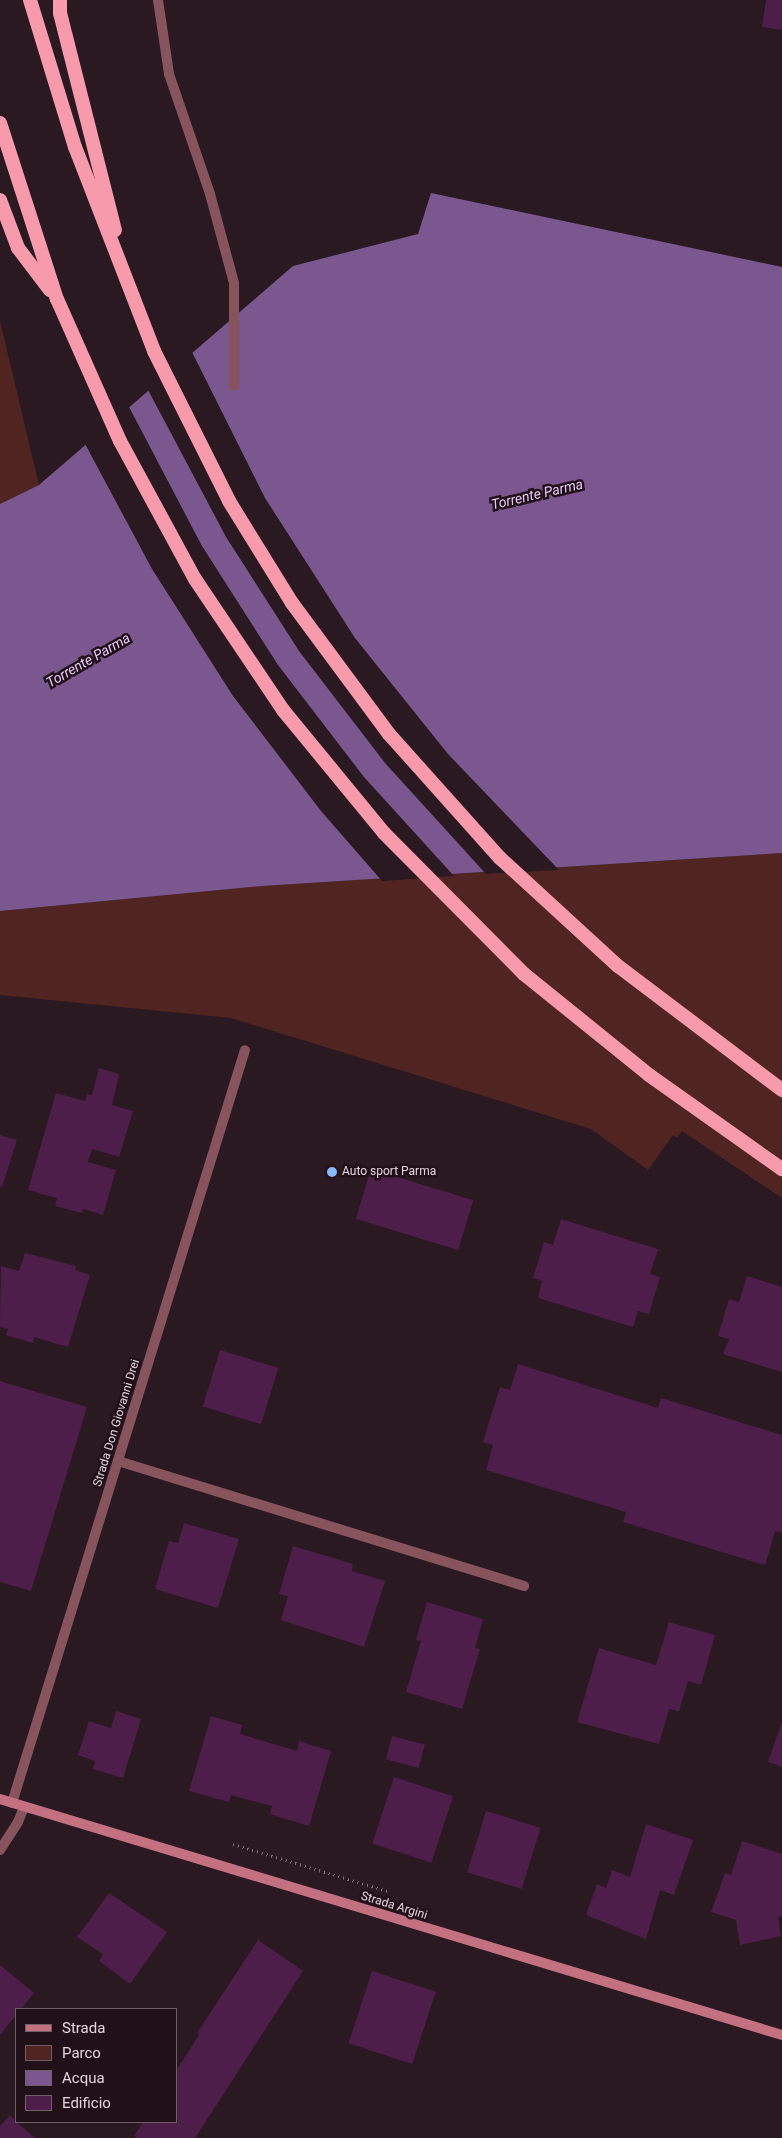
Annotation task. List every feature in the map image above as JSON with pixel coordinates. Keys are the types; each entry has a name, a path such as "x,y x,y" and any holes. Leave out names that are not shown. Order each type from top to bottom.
{"highway":[{"path":"30,0 76,147 154,351 248,534 316,637 389,734 441,796 529,887 624,971 733,1055 782,1090"},
{"path":"60,0 60,13 132,294"},
{"path":"0,123 57,300 90,379 153,505 217,614 273,696 339,781 409,860 516,967 589,1028 696,1110 782,1168"},
{"path":"0,200 18,248 57,300"}],"main road":[{"name":"Strada Argini","path":"0,1799 782,2035"}],"street":[{"path":"158,0 169,74 210,194 234,283 234,386"},
{"name":"Strada Don Giovanni Drei","path":"12,1803 244,1050"},
{"path":"118,1461 524,1586"},
{"path":"0,1850 18,1822 24,1806"}],"green space":[{"path":"0,321 39,485 0,504"},
{"path":"782,853 782,1198 682,1131 677,1138 673,1135 648,1170 591,1129 231,1018 0,995 0,911 262,886"}],"water":[{"name":"Torrente Parma","path":"431,193 782,267 782,853 262,886 0,911 0,504 39,485 293,266 418,234"}],"pier":[{"path":"191,350 265,498 355,638 448,754 559,870 486,874 385,763 299,651 226,537 147,388"},
{"path":"128,405 202,546 278,665 364,777 454,876 382,881 321,811 233,696 152,569 84,442"}],"building":[{"path":"766,0 782,0 782,30 762,27"},
{"path":"99,1068 119,1074 112,1105 133,1111 119,1157 92,1149 88,1162 116,1170 103,1215 83,1209 82,1213 55,1206 57,1198 28,1190 56,1093 85,1101 87,1094 92,1095"},
{"path":"0,1135 17,1140 2,1187 0,1186"},
{"path":"371,1169 473,1200 458,1250 356,1219"},
{"path":"561,1219 658,1249 650,1274 660,1277 649,1314 638,1311 633,1327 538,1298 542,1281 533,1278 544,1242 553,1245"},
{"path":"25,1253 76,1266 75,1270 90,1275 68,1347 34,1337 33,1343 6,1335 8,1329 0,1327 1,1266 19,1271"},
{"path":"747,1276 782,1287 782,1372 723,1354 729,1339 718,1336 729,1299 739,1302"},
{"path":"220,1350 278,1368 261,1424 203,1406"},
{"path":"518,1364 658,1408 661,1398 782,1435 782,1533 775,1531 765,1565 623,1522 626,1512 486,1470 493,1445 483,1442 500,1387 510,1390"},
{"path":"0,1381 87,1407 31,1591 0,1582"},
{"path":"184,1523 239,1539 218,1608 155,1589 169,1541 178,1543"},
{"path":"293,1546 353,1564 352,1571 385,1581 364,1647 281,1620 288,1596 279,1594"},
{"path":"427,1602 483,1619 475,1648 480,1649 462,1709 406,1692 421,1641 416,1640"},
{"path":"669,1622 715,1635 701,1685 688,1681 679,1711 669,1709 659,1744 577,1722 599,1648 656,1665"},
{"path":"116,1711 141,1719 123,1778 93,1769 95,1761 78,1755 89,1721 111,1728"},
{"path":"211,1716 242,1725 240,1734 297,1751 299,1741 331,1751 309,1826 270,1814 272,1806 231,1795 229,1802 189,1791"},
{"path":"782,1722 782,1767 768,1762"},
{"path":"392,1736 425,1745 419,1768 386,1759"},
{"path":"394,1777 453,1796 431,1863 372,1844"},
{"path":"486,1811 541,1828 522,1889 467,1872"},
{"path":"646,1824 693,1840 674,1895 660,1890 646,1939 586,1915 597,1884 606,1888 612,1870 630,1877"},
{"path":"742,1841 782,1854 782,1915 778,1918 781,1936 740,1945 736,1920 711,1912 725,1873 731,1875"},
{"path":"109,1893 167,1932 130,1984 99,1961 103,1954 77,1937"},
{"path":"258,1940 303,1971 195,2138 137,2138 134,2136 142,2123 178,2123 178,2068 199,2035 197,2033"},
{"path":"0,1965 34,1993 22,2008 15,2008 15,2016 0,2035"},
{"path":"372,1971 436,1992 412,2064 349,2043"},
{"path":"10,2115 15,2123 35,2138 0,2138 0,2126"}],"place":[{"name":"Auto sport Parma","path":"332,1172"}]}
